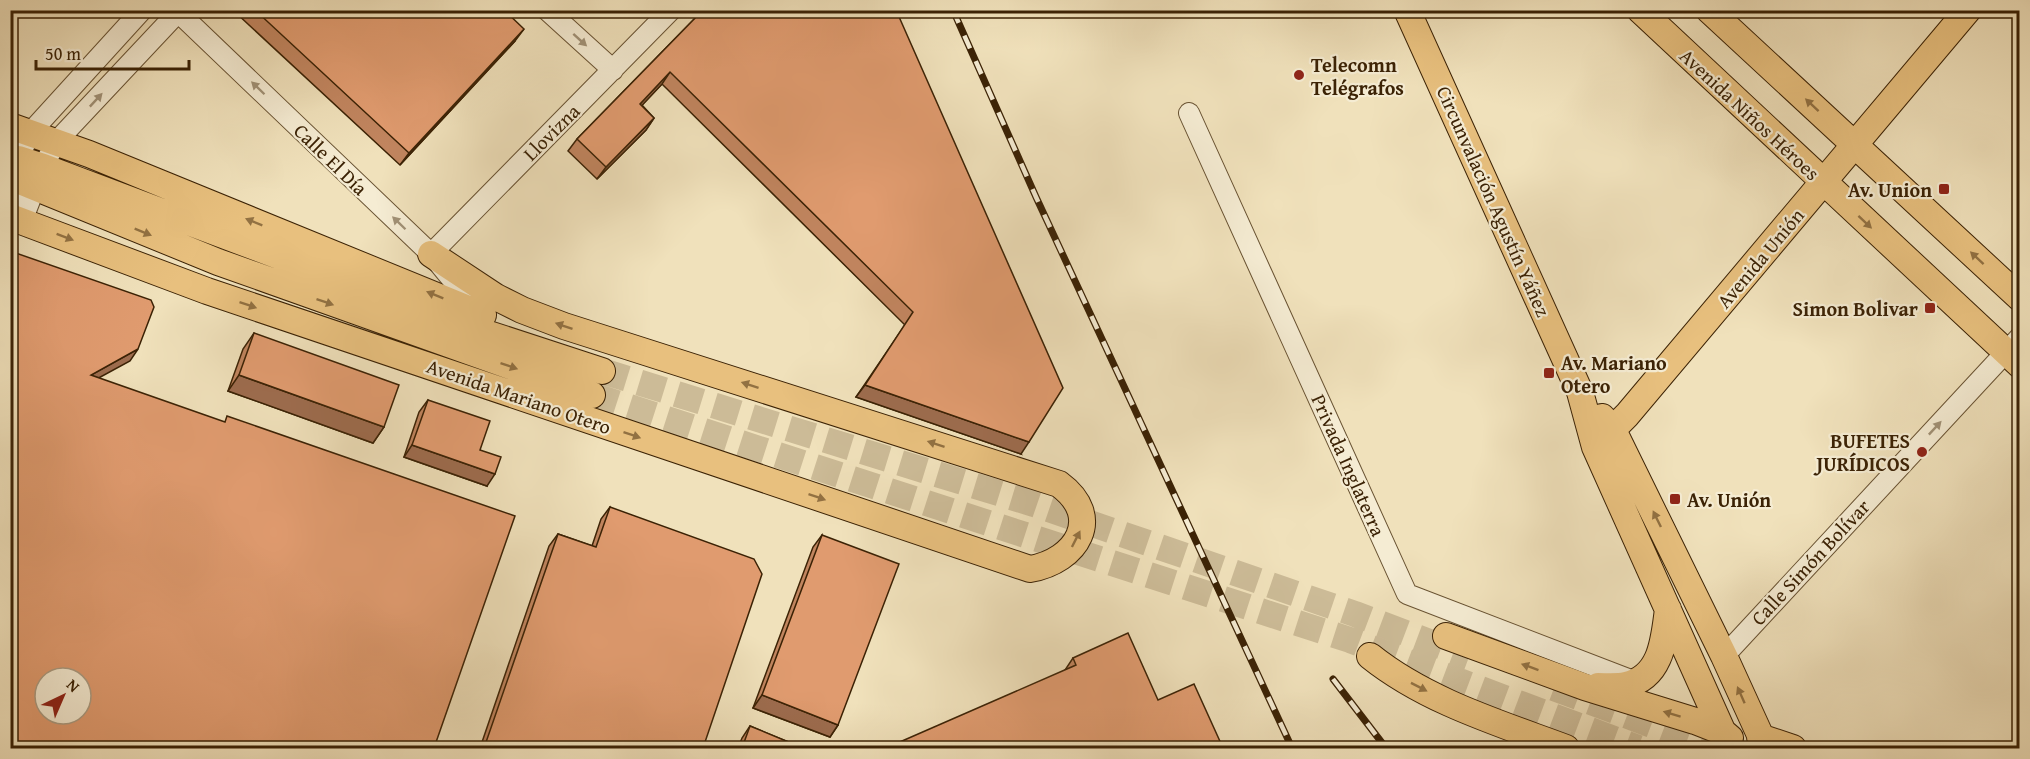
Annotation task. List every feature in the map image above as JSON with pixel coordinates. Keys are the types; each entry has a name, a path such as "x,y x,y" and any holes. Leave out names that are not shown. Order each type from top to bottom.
{"main road":[{"name":"Circunvalación Agustín Yáñez","path":"1407,10 1580,392 1595,447 1668,609 1744,743"},
{"name":"Avenida Niños Héroes","path":"1640,10 1822,183 2015,351"},
{"path":"1709,10 2019,298"},
{"name":"Avenida Unión","path":"1595,447 1613,430 1968,10"},
{"path":"20,129 480,314 592,368 464,326 22,171"},
{"name":"Avenida Mariano Otero","path":"22,171 207,258 592,395"},
{"name":"Avenida Mariano Otero","path":"14,218 218,295 1030,569 1055,562 1076,543 1081,530 1082,514 1074,496 1059,484 564,326 496,297 431,254"},
{"name":"Circunvalación Agustín Yáñez","path":"1580,392 1613,430 1724,656 1744,743"},
{"path":"1585,687 1625,685 1636,682 1653,669 1660,656 1668,609"},
{"path":"1446,636 1585,687 1695,721 1744,743 1793,748"},
{"path":"1370,656 1391,673 1463,710 1566,748"}],"street":[{"path":"14,218 22,171 20,129 142,10"},
{"path":"547,10 613,70"},
{"name":"Llovizna","path":"431,254 671,10"},
{"path":"22,171 56,142 178,11"},
{"name":"Calle El Día","path":"178,11 431,254 480,314"},
{"name":"Privada Inglaterra","path":"1189,113 1407,594 1636,682"},
{"name":"Calle Simón Bolívar","path":"1724,656 2015,351"}],"building":[{"path":"255,10 504,10 524,29 409,153"},
{"path":"703,10 896,10 1063,388 1029,442 865,385 913,312 670,72 640,104 654,118 606,167 577,139"},
{"path":"10,251 151,300 154,307 138,349 91,375 225,422 227,416 515,516 434,748 10,748"},
{"path":"254,333 399,385 384,427 239,375"},
{"path":"428,400 490,421 480,450 501,457 495,474 412,445"},
{"path":"610,507 754,559 762,574 703,748 484,748 558,534 596,547"},
{"path":"822,535 899,564 838,725 762,695"},
{"path":"1128,633 1158,700 1194,684 1223,748 886,748 1076,665 1073,658"},
{"path":"750,726 803,748 742,748"},
{"path":"882,743 884,748 871,748"}],"tunnel":[{"path":"602,371 1034,504 1355,614 1469,657"},
{"path":"592,395 1350,640 1638,748"},
{"path":"1554,688 1713,748"}],"railway":[{"path":"953,10 1036,197 1292,748"},
{"path":"1333,679 1386,748"}],"place":[{"name":"Telecomn Telégrafos","path":"1299,75"},
{"name":"Av. Union","path":"1944,189"},
{"name":"Simon Bolivar","path":"1930,308"},
{"name":"Av. Mariano Otero","path":"1549,373"},
{"name":"BUFETES JURÍDICOS","path":"1922,452"},
{"name":"Av. Unión","path":"1675,499"}]}
